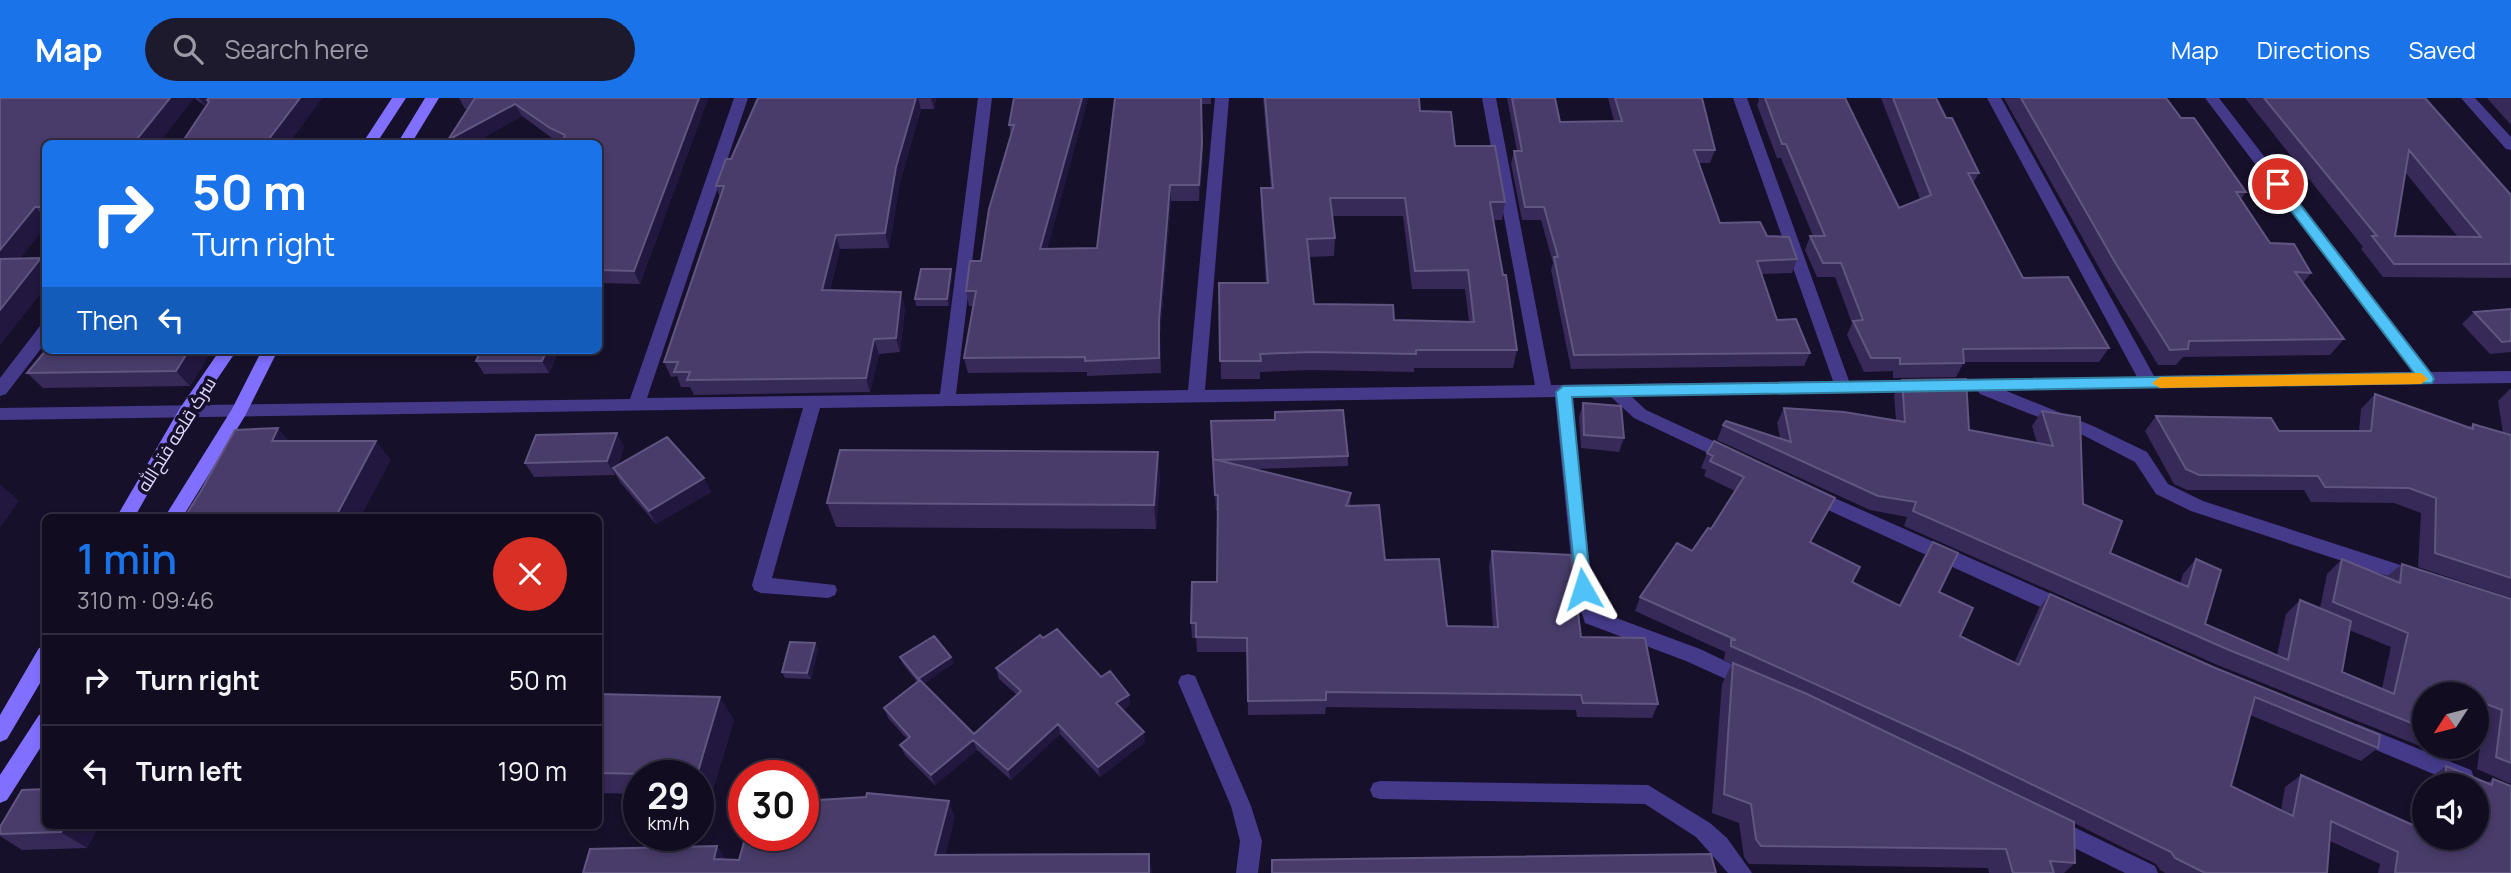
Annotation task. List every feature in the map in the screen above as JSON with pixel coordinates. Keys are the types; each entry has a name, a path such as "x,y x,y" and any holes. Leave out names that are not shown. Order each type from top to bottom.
{"main road":[{"path":"372,140 399,98"},
{"path":"406,140 432,98"},
{"name":"سرک قلعه فتح‌الله","path":"127,514 186,412 226,354"},
{"path":"175,514 239,412 268,354"},
{"path":"0,733 42,661"},
{"path":"0,793 42,727"}],"street":[{"path":"636,406 741,98"},
{"path":"947,401 985,98"},
{"path":"1196,397 1222,98"},
{"path":"1489,98 1554,392 1583,589 1591,617 1693,655 1768,690"},
{"path":"1740,98 1843,387"},
{"path":"1994,98 2149,383"},
{"path":"2212,98 2427,379"},
{"path":"2468,98 2511,146"},
{"path":"0,390 42,335"},
{"path":"0,414 2511,377"},
{"path":"1975,386 2088,430 2141,457 2162,489 2197,506 2431,582"},
{"path":"1615,391 1640,414 1750,466"},
{"path":"813,403 761,585 828,590"},
{"path":"1799,489 2083,617"},
{"path":"1188,682 1241,806 1251,841 1247,873"},
{"path":"2333,724 2454,773"},
{"path":"1380,790 1648,795 1703,830 1741,873"},
{"path":"2039,820 2147,873"}],"building":[{"path":"0,98 170,98 136,140 42,140 42,207 35,207 0,250"},
{"path":"300,98 268,140 184,140 209,102 207,100"},
{"path":"475,98 699,98 634,271 602,270 602,140 565,140 565,135 515,104 448,140"},
{"path":"758,98 916,98 896,167 885,233 836,235 822,290 901,292 896,338 874,339 866,378 687,380 690,372 674,372 678,362 664,362 724,186 716,186 726,159 731,159"},
{"path":"1014,98 1082,98 1040,249 1097,248 1115,98 1201,98 1199,185 1170,185 1159,320 1159,358 1085,361 1085,357 964,358 976,291 966,291 970,261 981,261 989,209 1014,125 1009,125"},
{"path":"1265,98 1419,98 1420,111 1451,112 1455,146 1495,146 1505,202 1490,202 1503,275 1506,275 1517,350 1416,350 1416,354 1313,352 1260,354 1261,361 1220,361 1219,283 1268,283 1261,188 1273,188","holes":["1330,198 1405,198 1415,271 1468,270 1474,322 1394,320 1393,305 1314,304 1307,239 1335,238"]},
{"path":"1512,98 1555,98 1560,122 1622,121 1615,98 1702,98 1715,150 1694,150 1720,223 1760,222 1767,236 1789,237 1797,259 1757,261 1777,320 1796,319 1810,353 1574,355 1554,257 1558,257 1544,207 1525,207 1514,151 1522,151"},
{"path":"1765,98 1845,98 1899,208 1931,195 1893,98 1936,98 1946,118 1952,118 1979,173 1968,173 2023,278 2068,277 2109,348 1963,349 1964,363 1900,364 1900,358 1871,358 1853,321 1863,320 1841,263 1823,263 1810,236 1825,236 1786,144 1782,144"},
{"path":"2021,98 2166,98 2181,118 2194,118 2246,192 2236,192 2270,243 2294,244 2311,273 2295,272 2344,339 2189,341 2188,349 2170,350 2116,264"},
{"path":"2264,98 2425,98 2511,195 2511,264 2394,264 2372,236 2377,236","holes":["2409,150 2481,237 2395,236"]},
{"path":"41,258 0,310 0,259"},
{"path":"921,269 951,269 947,299 915,299"},
{"path":"2511,309 2511,341 2502,342 2474,312"},
{"path":"43,354 187,354 176,371 27,373"},
{"path":"479,354 545,354 542,361 476,361"},
{"path":"1966,379 1969,430 2053,446 2042,411 2080,417 2083,504 2122,521 2110,553 2188,587 2196,559 2221,570 2205,624 2288,660 2300,600 2351,621 2342,672 2394,694 2408,633 2333,602 2342,559 2400,583 2402,564 2511,599 2511,763 2496,757 2502,710 2489,705 2489,682 2412,682 2412,723 2229,650 1913,511 1916,502 1878,496 1723,425 1726,421 1791,442 1784,408 1844,412 1905,422 1902,380"},
{"path":"2375,394 2473,429 2473,424 2511,435 2511,578 2435,553 2436,498 2409,488 2325,487 2318,476 2199,475 2186,469 2156,416 2271,418 2279,431 2371,431"},
{"path":"1583,403 1621,406 1624,438 1584,435"},
{"path":"1343,410 1348,456 1213,460 1211,421 1275,420 1275,412"},
{"path":"278,428 272,441 376,441 337,514 187,514 235,430"},
{"path":"617,433 607,461 525,463 536,435"},
{"path":"667,437 704,478 649,511 613,468"},
{"path":"1714,441 1835,498 1810,542 1860,567 1852,582 1900,606 1933,542 1958,553 1939,592 1973,608 1960,636 2019,665 2050,594 2213,667 2380,735 2378,748 2255,697 2231,786 2293,816 2301,775 2412,825 2412,850 2489,850 2489,784 2492,785 2493,779 2511,786 2511,873 2395,873 2398,852 2331,821 2327,873 2205,873 2175,858 2171,852 1961,750 1731,646 1731,640 1736,640 1640,597 1677,543 1692,551 1708,528 1711,529 1744,477 1710,461 1713,456 1707,453"},
{"path":"840,450 1158,452 1154,505 827,503"},
{"path":"1213,459 1351,493 1346,506 1379,505 1385,560 1439,559 1447,626 1498,627 1492,551 1571,555 1581,637 1645,638 1658,704 1583,703 1581,695 1326,692 1326,700 1248,701 1247,638 1196,637 1196,623 1191,623 1192,582 1217,582 1218,495 1215,495"},
{"path":"1057,629 1101,677 1110,671 1129,695 1116,703 1144,732 1098,767 1058,724 1008,770 973,740 931,775 900,745 910,737 884,708 920,680 974,734 1021,691 996,668 1040,635 1043,638"},
{"path":"934,636 951,657 918,679 900,657"},
{"path":"790,642 815,643 807,673 782,672"},
{"path":"1733,663 1807,694 2074,822 2075,863 2050,861 2054,873 2013,873 2006,849 1761,846 1756,839 1751,804 1724,794"},
{"path":"602,694 720,697 701,760 623,760 623,774 602,773"},
{"path":"2446,766 2463,773 2446,773"},
{"path":"42,789 42,829 63,829 61,832 0,834 0,827 22,790"},
{"path":"867,793 949,801 935,855 1149,854 1149,873 583,873 590,849 714,851 714,846 717,846 714,859 739,860 742,851 819,851 819,800 866,797"},
{"path":"1711,854 1716,873 1272,873 1272,860"}],"slow traffic":[{"path":"2160,383 2421,379"}],"route":[{"path":"1583,589 1563,392 2427,379 2278,184"}]}
